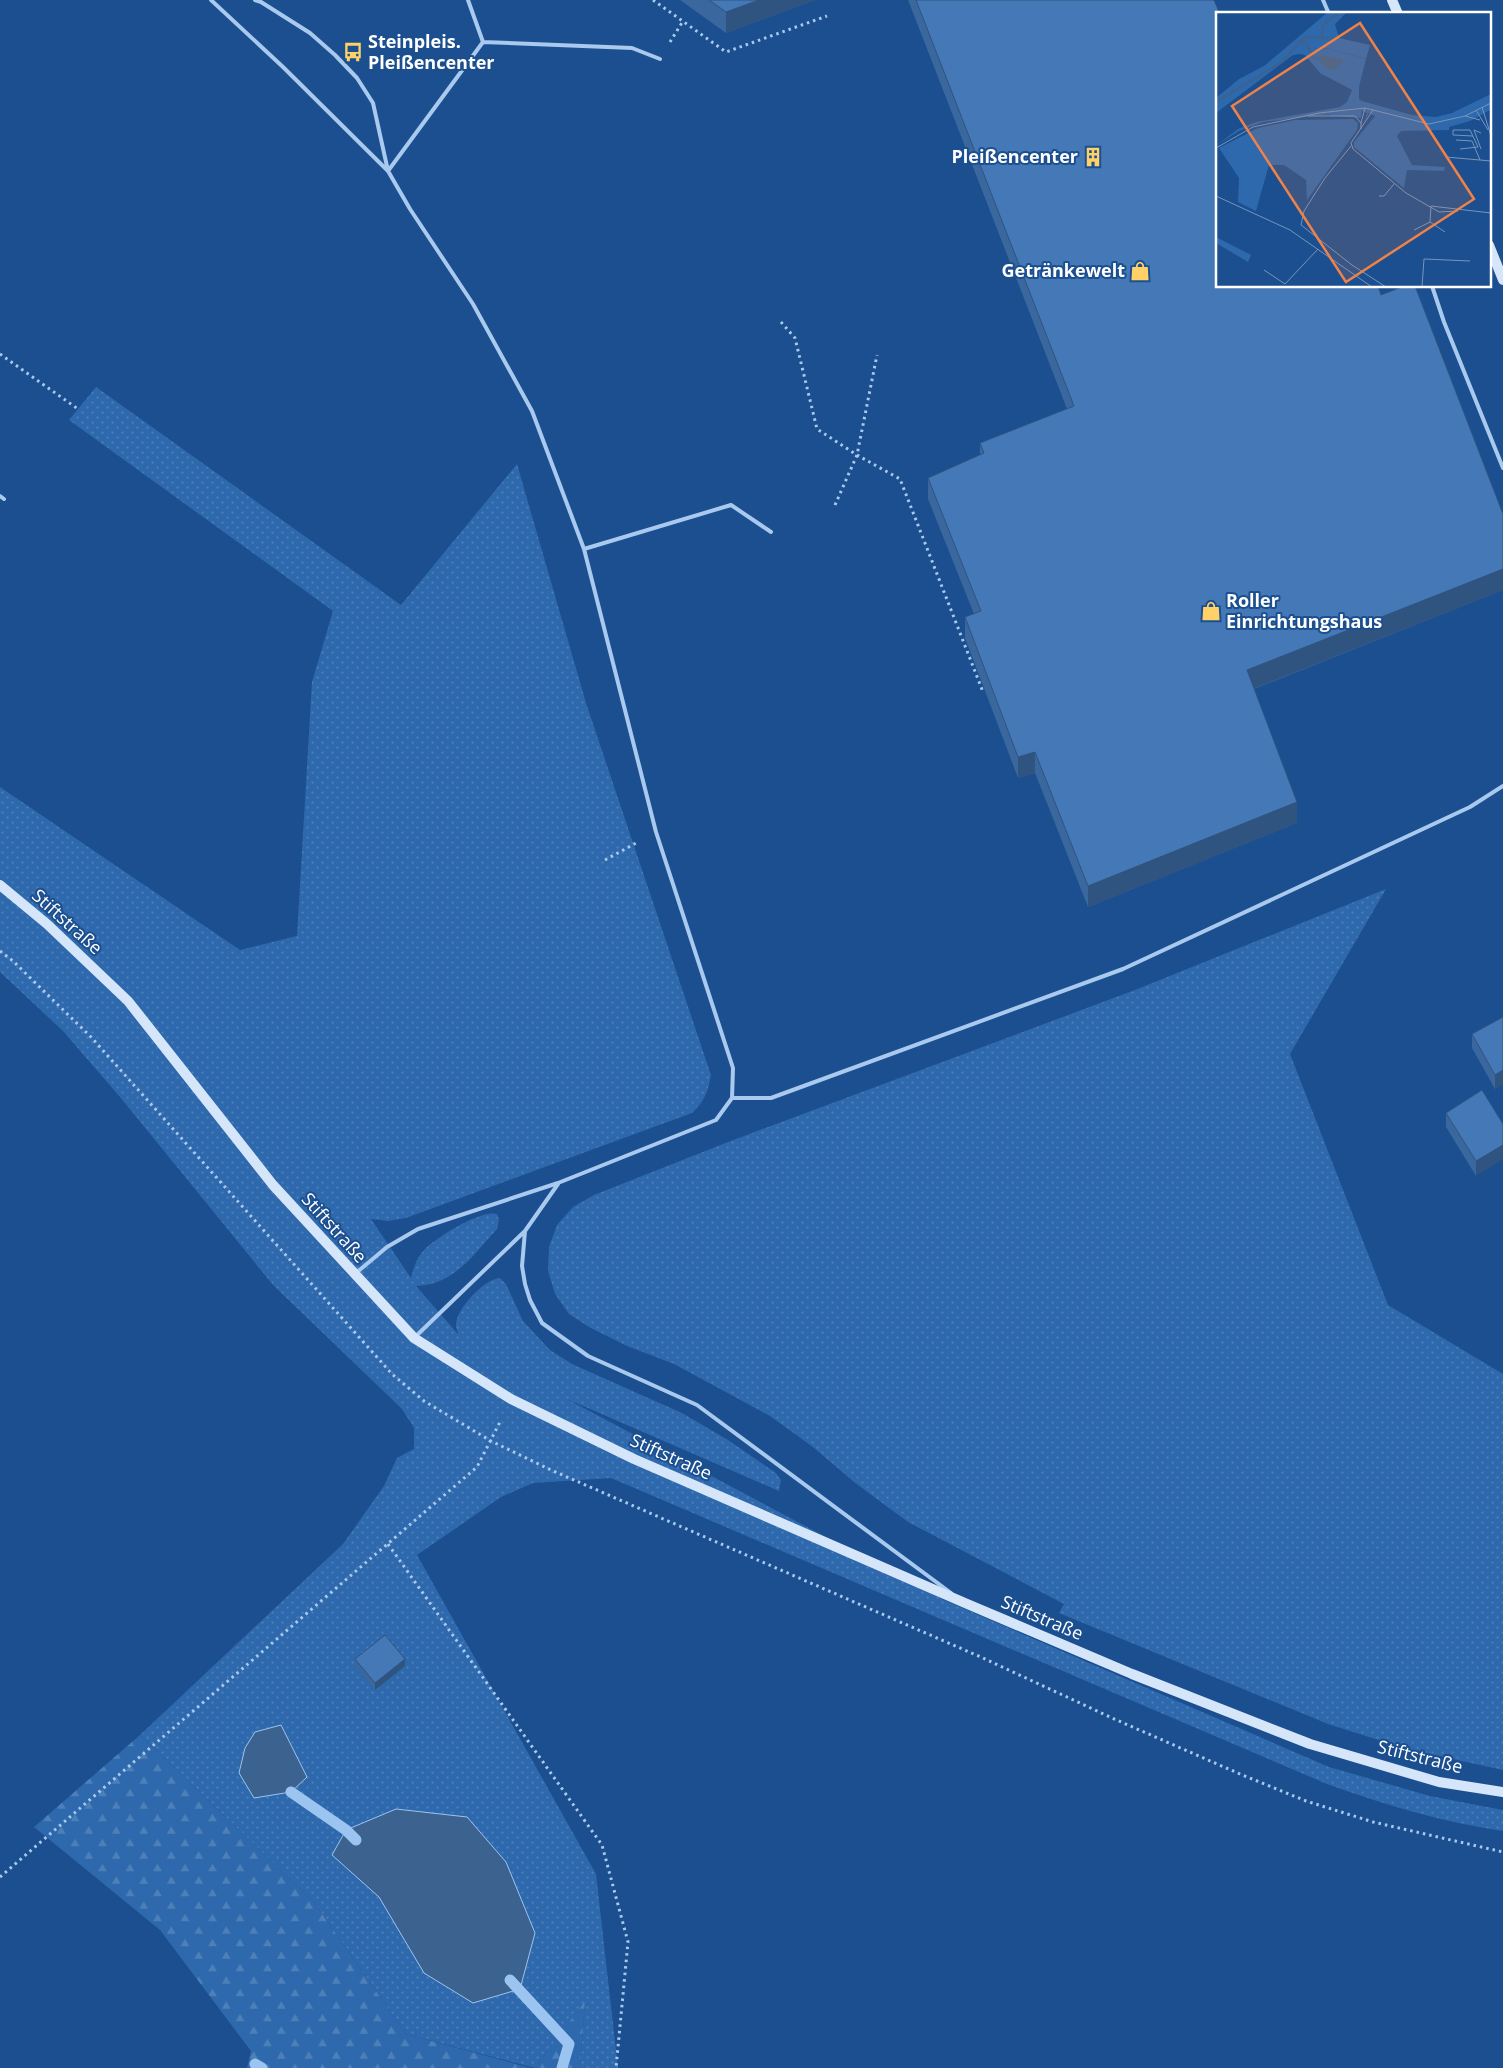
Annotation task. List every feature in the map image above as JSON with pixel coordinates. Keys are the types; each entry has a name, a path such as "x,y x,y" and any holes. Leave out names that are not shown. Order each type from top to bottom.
{"main road":[{"path":"1392,0 1397,12"},
{"path":"1490,248 1503,280"},
{"name":"Stiftstraße","path":"0,885 48,924 128,1001 273,1185 414,1338 511,1399 634,1459 1132,1674 1310,1744 1439,1782 1503,1792"}],"lane":[{"path":"211,0 388,171 410,209 473,304 532,411 584,549 656,832 733,1068 732,1098 716,1120 558,1183 418,1229 387,1248 354,1274"},
{"path":"255,0 310,33 335,55 356,78 373,103 388,171"},
{"path":"468,0 483,42"},
{"path":"1323,0 1328,12"},
{"path":"388,171 483,42"},
{"path":"483,42 632,48 660,59"},
{"path":"1433,288 1444,322 1503,468"},
{"path":"584,549 731,506 771,532"},
{"path":"732,1098 770,1098 1123,969 1470,807 1503,786"},
{"path":"414,1338 525,1231 558,1183"},
{"path":"525,1231 522,1266 525,1284 530,1300 542,1323 588,1356 697,1404 965,1603"}],"path":[{"path":"653,0 726,52 827,16"},
{"path":"781,322 794,338 817,429 857,455 900,478 982,692"},
{"path":"0,354 78,409"},
{"path":"835,506 857,455 877,355"},
{"path":"605,860 656,832"},
{"path":"0,1877 477,1467 511,1399"},
{"path":"388,1544 602,1845 628,1942 616,2068"}],"green space":[{"path":"96,387 401,605 517,464 586,703 711,1075 705,1095 692,1113 406,1218 388,1221 371,1219 411,1278 419,1257 424,1250 438,1239 470,1220 480,1216 497,1214 499,1220 497,1229 462,1267 441,1280 416,1286 458,1334 457,1319 465,1304 479,1289 500,1278 506,1284 523,1321 550,1350 572,1364 682,1413 728,1440 776,1473 781,1480 779,1491 567,1399 944,1600 1329,1767 1430,1796 1503,1810 1503,1831 1458,1823 1414,1812 1327,1784 611,1478 533,1483 501,1497 417,1555 596,1874 618,2068 580,2068 585,2002 535,2068 406,2034 314,1902 140,1735 343,1544 384,1486 397,1458 414,1449 414,1428 402,1409 273,1285 120,1097 63,1031 0,972 0,787 240,950 297,936 312,682 333,611 69,420"},
{"path":"1386,889 1290,1054 1388,1305 1503,1374 1503,1770 1407,1749 1328,1724 1059,1613 1064,1604 908,1522 854,1482 813,1447 770,1416 674,1364 627,1346 589,1327 569,1314 555,1294 548,1271 549,1247 557,1225 573,1207 594,1195 728,1142 1135,990"},
{"path":"140,1735 314,1902 406,2034 531,2068 247,2068 251,2051 160,1930 34,1827"},
{"path":"585,2001 580,2068 535,2068"}],"shaded area":[{"path":"281,1725 307,1777 291,1792 254,1798 239,1773 245,1748 255,1732"},
{"path":"396,1809 467,1817 506,1862 535,1933 520,1989 473,2003 424,1973 379,1897 332,1855 346,1830"}],"building":[{"path":"709,0 759,0 726,12"},
{"name":"Roller Einrichtungshaus","path":"916,0 1214,0 1219,12 1216,12 1216,288 1379,288 1381,295 1399,288 1416,288 1503,514 1503,569 1247,670 1297,802 1088,886 1035,752 1018,757 965,617 981,611 928,478 984,453 980,443 1074,406"},
{"path":"1503,1017 1503,1070 1495,1075 1472,1034"},
{"path":"1482,1090 1503,1124 1503,1145 1476,1161 1446,1113"},
{"path":"385,1635 405,1659 375,1683 355,1659"}],"waterway":[{"path":"291,1792 346,1830 356,1840"},
{"path":"510,1980 569,2044 562,2068"},
{"path":"255,2064 262,2068"}],"place":[{"name":"Steinpleis. Pleißencenter","path":"353,52"},
{"name":"Pleißencenter","path":"1093,157"},
{"name":"Getränkewelt","path":"1140,271"},
{"name":"Roller Einrichtungshaus","path":"1211,611"}]}
